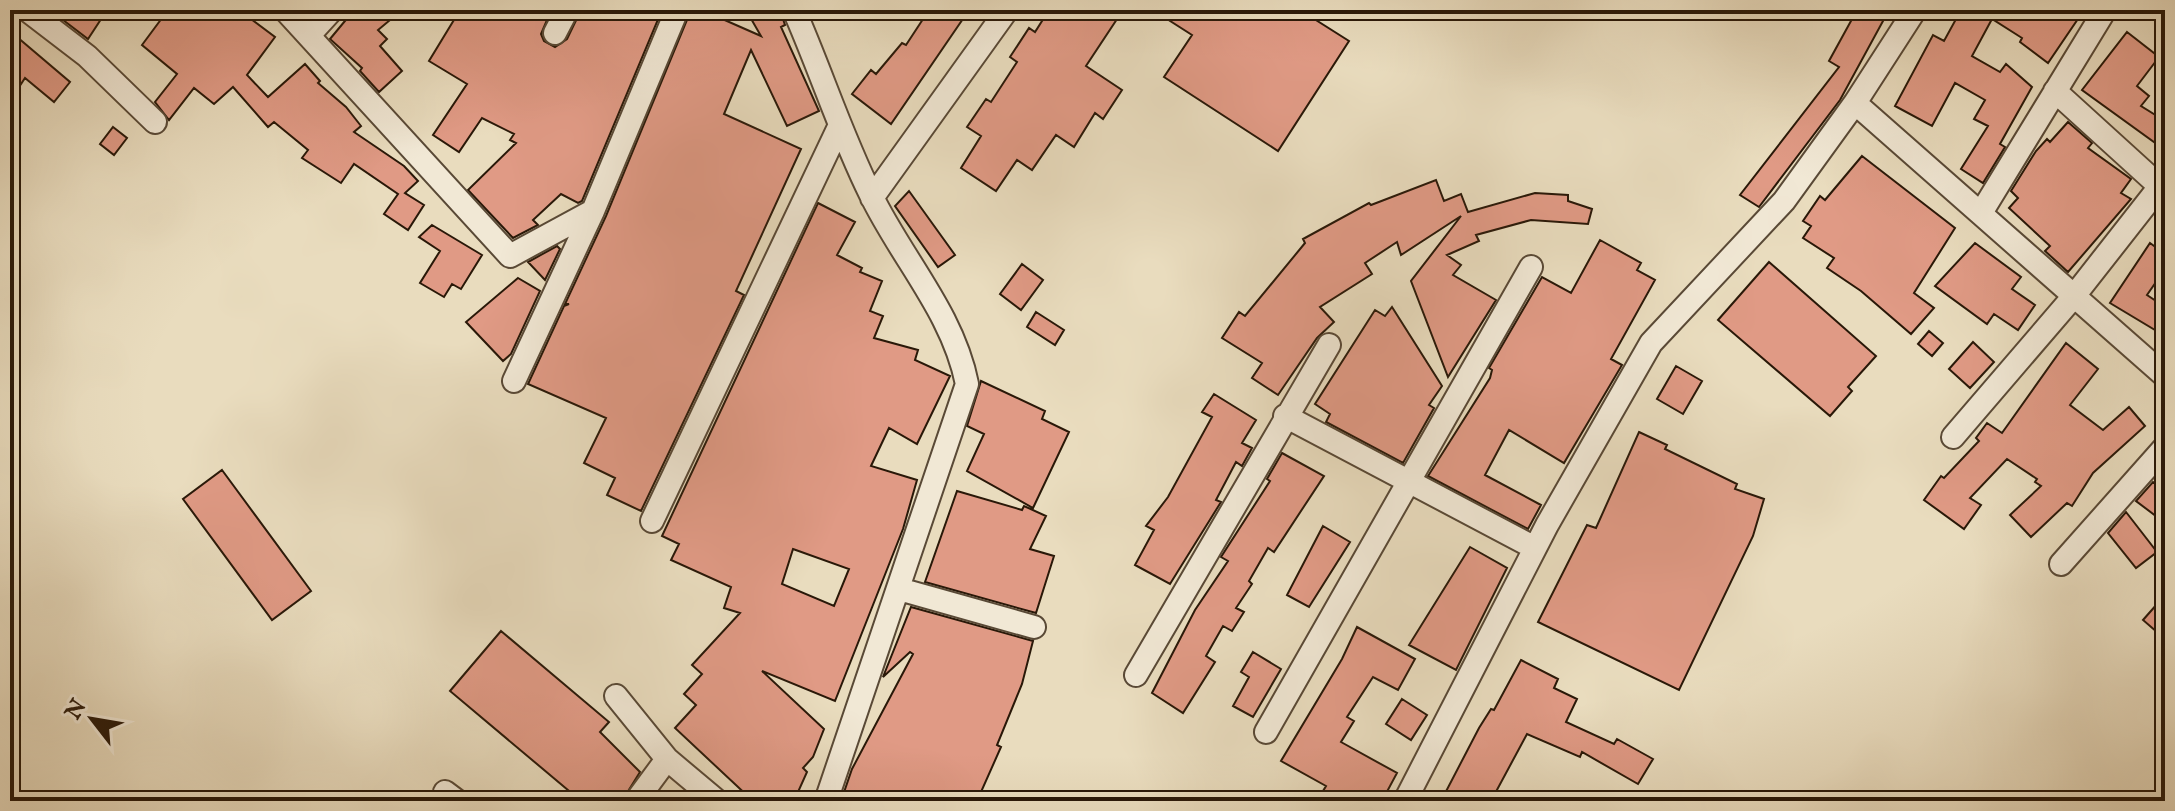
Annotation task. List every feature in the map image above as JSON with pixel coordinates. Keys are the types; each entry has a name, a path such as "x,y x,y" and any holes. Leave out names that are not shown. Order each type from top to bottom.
{"street":[{"path":"27,10 87,56 155,122"},
{"path":"285,10 510,256 593,211"},
{"path":"310,34 332,10"},
{"path":"555,33 567,10"},
{"path":"514,381 593,211 677,10"},
{"path":"794,10 824,78 839,127 872,198 960,350 967,384 826,801"},
{"path":"872,198 1007,10"},
{"path":"1405,801 1535,548 1651,343 1784,201 1855,103 1915,10"},
{"path":"1981,213 2105,10"},
{"path":"1953,437 2163,186 2055,91"},
{"path":"1855,103 2165,376"},
{"path":"652,521 839,127"},
{"path":"1266,732 1531,267"},
{"path":"1136,675 1329,345"},
{"path":"1285,416 1535,548"},
{"path":"2061,564 2165,447"},
{"path":"899,589 1034,627"},
{"path":"616,696 667,759 717,801"},
{"path":"636,801 667,759"}],"building":[{"path":"50,10 107,10 88,39"},
{"path":"168,10 239,10 275,37 247,75 268,97 305,64 320,81 318,83 346,107 361,126 354,132 404,166 418,181 405,193 424,205 408,230 384,214 398,194 354,164 341,183 302,158 308,150 274,122 268,127 233,87 214,104 194,88 169,120 155,102 177,74 142,45"},
{"path":"354,10 402,10 378,30 387,39 380,46 402,71 379,92 360,71 362,68 330,39"},
{"path":"460,10 545,10 550,13 541,34 544,41 555,47 567,39 581,10 662,10 582,201 578,203 561,194 533,220 538,225 513,238 468,190 516,143 510,140 514,134 482,118 459,152 433,135 467,84 429,61"},
{"path":"691,10 702,10 761,36 746,10 780,10 785,25 781,27 819,111 787,126 751,50 724,114 801,149 736,291 744,295 641,511 607,495 615,478 584,463 606,418 528,384 564,306 569,304 565,304 606,216"},
{"path":"929,10 969,10 891,124 852,94 871,70 876,74 902,43 906,45"},
{"path":"1049,10 1123,10 1086,66 1122,90 1103,119 1095,113 1074,147 1056,135 1032,170 1017,160 996,191 961,168 981,136 967,127 986,99 991,102 1017,62 1010,57 1029,28 1035,32"},
{"path":"1153,10 1300,10 1349,41 1278,151 1164,77 1192,35"},
{"path":"1857,10 1889,10 1840,100 1759,207 1740,195 1839,67 1829,61"},
{"path":"1961,10 2084,10 2048,63 2020,42 2022,38 1992,19 1972,56 2000,72 2006,64 2032,87 2000,144 2005,147 1983,183 1961,169 1988,126 1974,119 1985,100 1955,83 1932,126 1895,106 1933,35 1944,41"},
{"path":"10,31 70,82 54,102 25,78 10,101"},
{"path":"2127,32 2159,57 2137,86 2149,96 2141,106 2165,121 2165,150 2082,90"},
{"path":"2068,122 2092,143 2088,148 2131,179 2121,193 2131,199 2068,272 2045,251 2050,246 2009,208 2018,198 2011,191 2036,151 2047,139 2050,142"},
{"path":"113,127 127,138 114,155 100,144"},
{"path":"1862,156 1955,228 1914,293 1934,308 1911,334 1861,291 1827,268 1834,258 1803,238 1811,226 1803,221 1820,196 1825,200"},
{"path":"1436,180 1444,201 1461,194 1468,212 1535,193 1568,195 1568,201 1592,209 1588,224 1531,220 1476,235 1479,241 1447,255 1461,265 1453,275 1496,300 1448,377 1411,281 1461,216 1401,255 1397,242 1365,263 1372,274 1320,307 1334,322 1317,338 1278,395 1252,378 1262,363 1222,338 1239,312 1245,316 1305,243 1303,239 1369,203 1371,205"},
{"path":"909,191 955,255 938,267 895,206"},
{"path":"818,203 855,222 837,255 862,268 860,272 882,281 870,311 883,316 874,338 918,350 915,360 950,376 917,444 889,428 871,466 917,480 903,529 835,701 762,671 824,729 813,757 803,768 807,772 794,801 753,801 675,728 696,705 684,694 702,674 692,665 740,613 724,608 731,587 671,560 679,544 662,536","holes":["793,549 849,569 834,606 782,584"]},
{"path":"432,225 482,255 461,289 452,284 444,297 420,283 440,251 419,237"},
{"path":"1600,240 1641,263 1637,270 1655,280 1611,359 1622,365 1564,463 1509,430 1485,475 1541,505 1528,529 1428,476 1490,378 1492,370 1489,368 1542,277 1571,293"},
{"path":"1975,243 2021,277 2012,289 2035,305 2018,330 1994,314 1987,324 1935,286"},
{"path":"2150,243 2165,254 2165,269 2147,295 2165,307 2165,336 2110,303"},
{"path":"557,246 560,249 545,280 528,262"},
{"path":"1769,262 1876,356 1848,387 1852,391 1830,416 1718,320"},
{"path":"1022,264 1043,280 1021,310 1000,294"},
{"path":"518,278 540,291 511,354 503,361 466,322"},
{"path":"1392,307 1442,386 1429,405 1434,408 1403,463 1326,422 1330,414 1315,404 1375,310 1385,316"},
{"path":"1036,312 1064,330 1055,345 1027,327"},
{"path":"1929,331 1943,343 1932,356 1918,344"},
{"path":"1973,342 1994,362 1970,388 1949,369"},
{"path":"2066,343 2098,369 2070,405 2103,430 2129,407 2145,426 2093,473 2072,506 2067,503 2031,537 2010,515 2041,486 2035,482 2037,479 2007,459 1970,498 1981,505 1964,529 1924,500 1941,476 1944,478 1979,441 1976,438 1987,423 2002,433"},
{"path":"1676,366 1702,381 1683,414 1657,399"},
{"path":"981,381 1045,411 1042,419 1069,432 1033,508 967,471 984,434 967,426"},
{"path":"1214,394 1256,420 1242,443 1252,448 1242,466 1236,462 1216,500 1221,502 1170,584 1135,565 1154,530 1146,526 1168,497 1212,417 1202,412"},
{"path":"1639,432 1667,445 1665,449 1737,484 1735,489 1764,499 1753,536 1679,690 1538,622 1587,525 1596,528"},
{"path":"1282,453 1324,476 1274,552 1268,548 1249,581 1252,584 1236,608 1244,612 1232,631 1223,626 1206,656 1215,662 1183,713 1152,693 1195,610 1228,561 1221,557 1270,481 1267,479"},
{"path":"222,470 311,591 272,620 183,499"},
{"path":"2153,482 2165,491 2165,523 2136,501"},
{"path":"957,491 1022,510 1024,506 1046,516 1030,549 1054,556 1036,613 925,582"},
{"path":"2126,512 2157,552 2136,568 2108,533"},
{"path":"1323,526 1350,542 1309,607 1287,595"},
{"path":"1470,547 1507,568 1456,670 1409,645"},
{"path":"2165,595 2165,639 2143,620"},
{"path":"911,607 1033,641 1022,684 997,745 1001,747 977,801 841,801 852,769 913,654 910,652 883,677"},
{"path":"1357,627 1415,659 1398,690 1373,677 1347,717 1354,721 1341,742 1397,773 1382,801 1317,801 1326,786 1281,761 1342,659"},
{"path":"501,631 609,722 600,732 640,772 622,801 581,801 450,691"},
{"path":"1253,652 1281,669 1253,717 1233,706 1249,677 1241,672"},
{"path":"1521,660 1558,679 1554,688 1577,699 1566,722 1614,744 1617,739 1653,759 1638,784 1582,752 1580,757 1527,734 1491,801 1441,801 1479,728 1491,709 1494,710"},
{"path":"1402,699 1427,715 1411,740 1386,724"}]}
